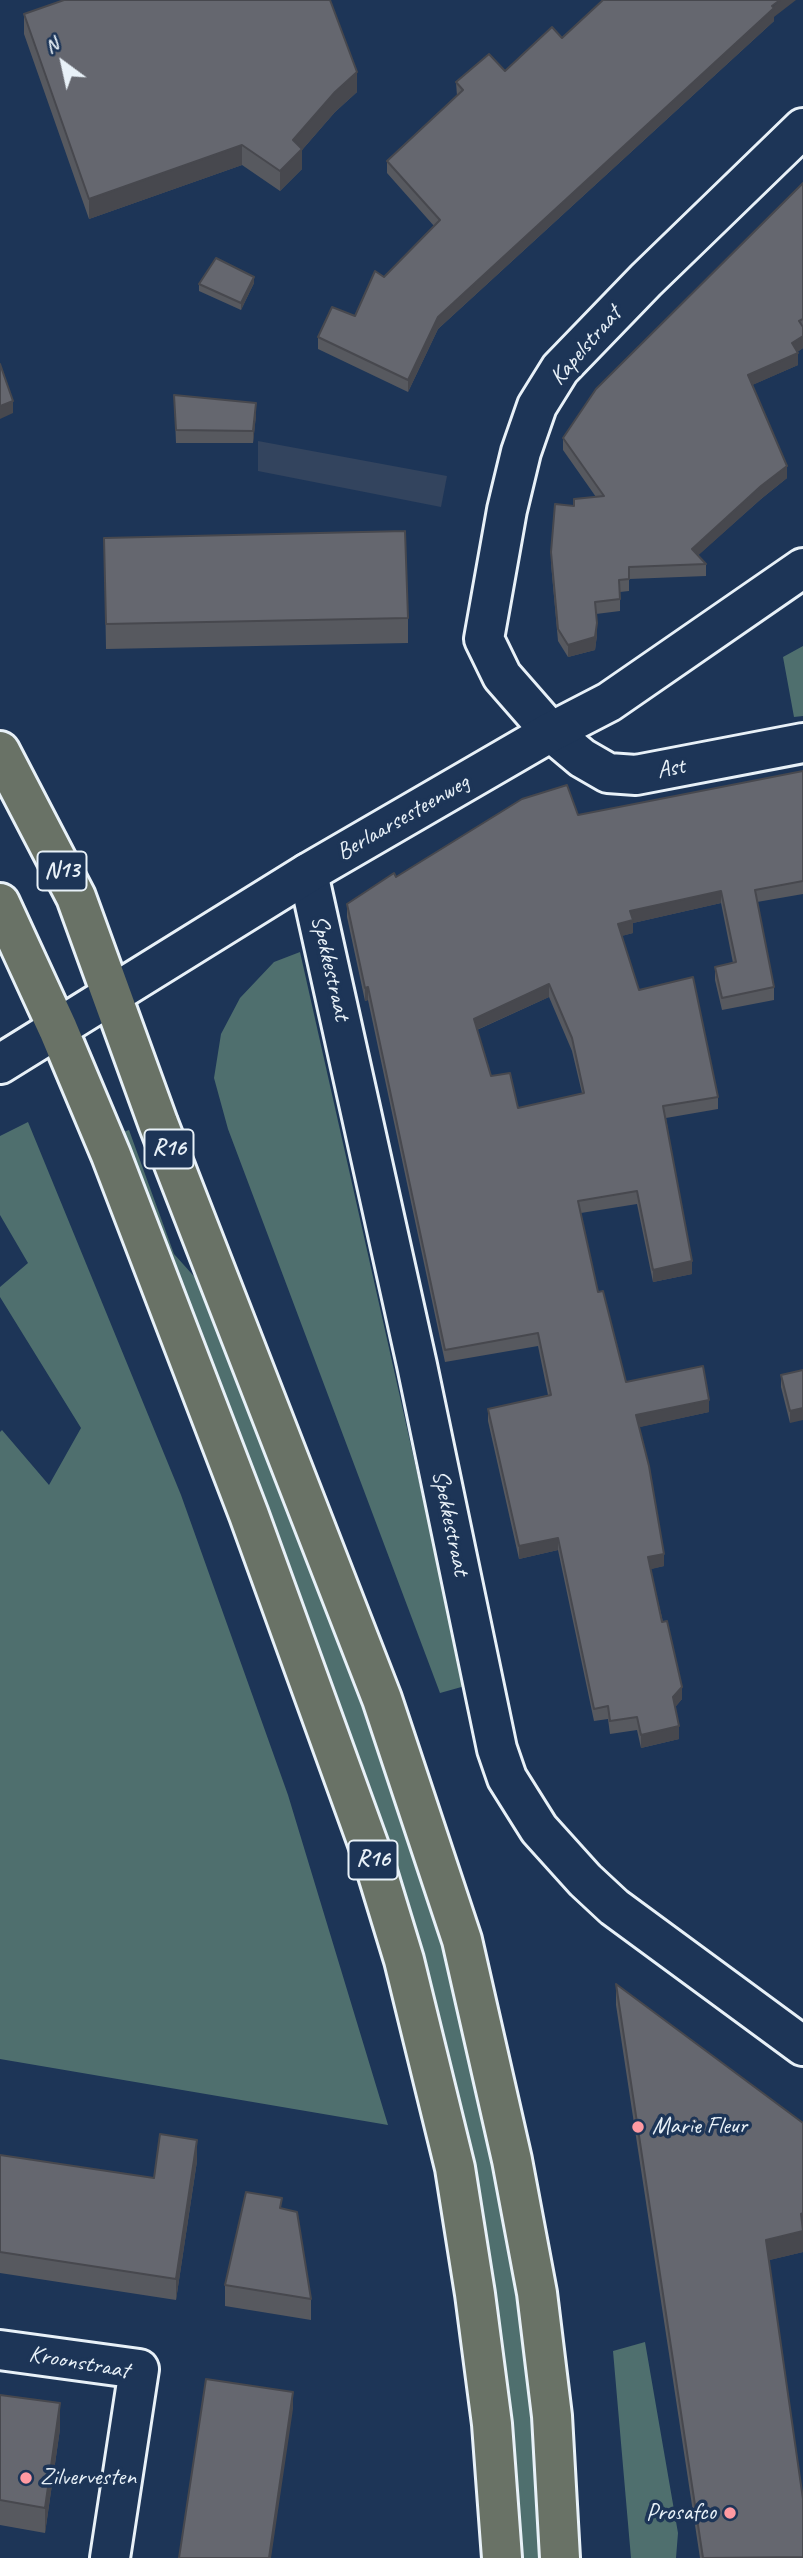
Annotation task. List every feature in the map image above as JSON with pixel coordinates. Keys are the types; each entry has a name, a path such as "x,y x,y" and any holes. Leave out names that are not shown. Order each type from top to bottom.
{"main road":[{"name":"N13","path":"0,751 76,897 113,995"},
{"path":"0,903 58,1029"},
{"name":"R16","path":"113,995 163,1136 382,1699 463,1940 512,2160 537,2293 552,2416 561,2558"},
{"name":"R16","path":"58,1029 121,1181 249,1515 371,1852 404,1960 457,2181 492,2424 502,2558"}],"street":[{"name":"Kapelstraat","path":"551,732 502,676 484,639 508,510 537,406 560,369 646,280 803,128"},
{"name":"Berlaarsesteenweg","path":"0,1063 308,873 551,732 609,702 803,568"},
{"name":"Ast","path":"551,732 582,758 608,773 636,775 803,743"},
{"name":"Spekkestraat","path":"308,873 417,1365 497,1749 507,1778 540,1829 585,1880 614,1907 803,2046"},
{"name":"Kroonstraat","path":"0,2350 139,2369 110,2558"}],"shaded area":[{"path":"258,441 447,476 441,507 258,471"}],"green space":[{"path":"803,646 803,716 794,717 783,657"},
{"path":"300,952 465,1686 440,1693 228,1129 214,1078 221,1034 240,998 274,962"},
{"path":"28,1122 181,1495 288,1795 388,2125 0,2059 0,1432 2,1430 49,1485 81,1428 0,1297 0,1287 28,1263 0,1215 0,1136"},
{"path":"129,1130 174,1254 218,1303 432,1890 500,2158 543,2413 551,2558 510,2558 464,2165 114,1135"},
{"path":"645,2342 678,2533 676,2558 631,2558 613,2351"}],"building":[{"path":"64,0 330,0 357,72 335,92 293,140 302,149 280,171 242,145 89,199 24,14"},
{"path":"603,0 780,0 438,317 408,380 318,337 332,307 355,316 375,271 384,277 440,220 387,161 463,90 456,82 489,54 505,71 552,27 562,38"},
{"path":"803,183 803,319 799,321 803,327 803,336 792,343 798,353 748,375 787,466 692,549 706,564 629,567 629,579 619,580 620,599 595,602 595,637 568,645 558,629 551,552 555,504 574,506 574,499 604,496 563,438 596,389"},
{"path":"216,258 254,277 241,303 199,284"},
{"path":"0,364 13,401 0,406"},
{"path":"174,395 256,403 253,431 176,430"},
{"path":"405,531 408,618 106,624 104,538"},
{"path":"803,771 803,881 755,890 774,987 722,998 715,967 736,962 721,891 630,911 633,920 618,924 639,990 693,977 718,1097 663,1106 692,1261 653,1270 637,1191 578,1201 598,1292 603,1291 626,1382 703,1366 709,1400 636,1415 649,1466 664,1554 648,1557 662,1622 667,1621 682,1687 673,1697 679,1726 641,1735 637,1717 610,1721 608,1706 594,1709 558,1538 519,1546 488,1409 551,1395 538,1333 445,1350 368,987 365,988 347,904 394,873 396,877 522,799 567,785 578,815","holes":["549,984 572,1038 584,1093 518,1108 510,1073 491,1076 474,1019"]},
{"path":"803,1370 803,1408 790,1411 781,1375"},
{"path":"616,1984 803,2123 803,2231 766,2240 803,2499 803,2557 703,2558"},
{"path":"160,2134 197,2140 176,2279 0,2252 0,2155 154,2178"},
{"path":"246,2192 282,2198 280,2208 297,2212 311,2299 225,2285"},
{"path":"206,2379 293,2392 269,2558 179,2558"},
{"name":"Zilvervesten","path":"0,2395 60,2403 45,2508 0,2500"}],"place":[{"name":"Marie Fleur","path":"638,2127"},
{"name":"Zilvervesten","path":"26,2478"},
{"name":"Prosafco","path":"730,2513"}]}
